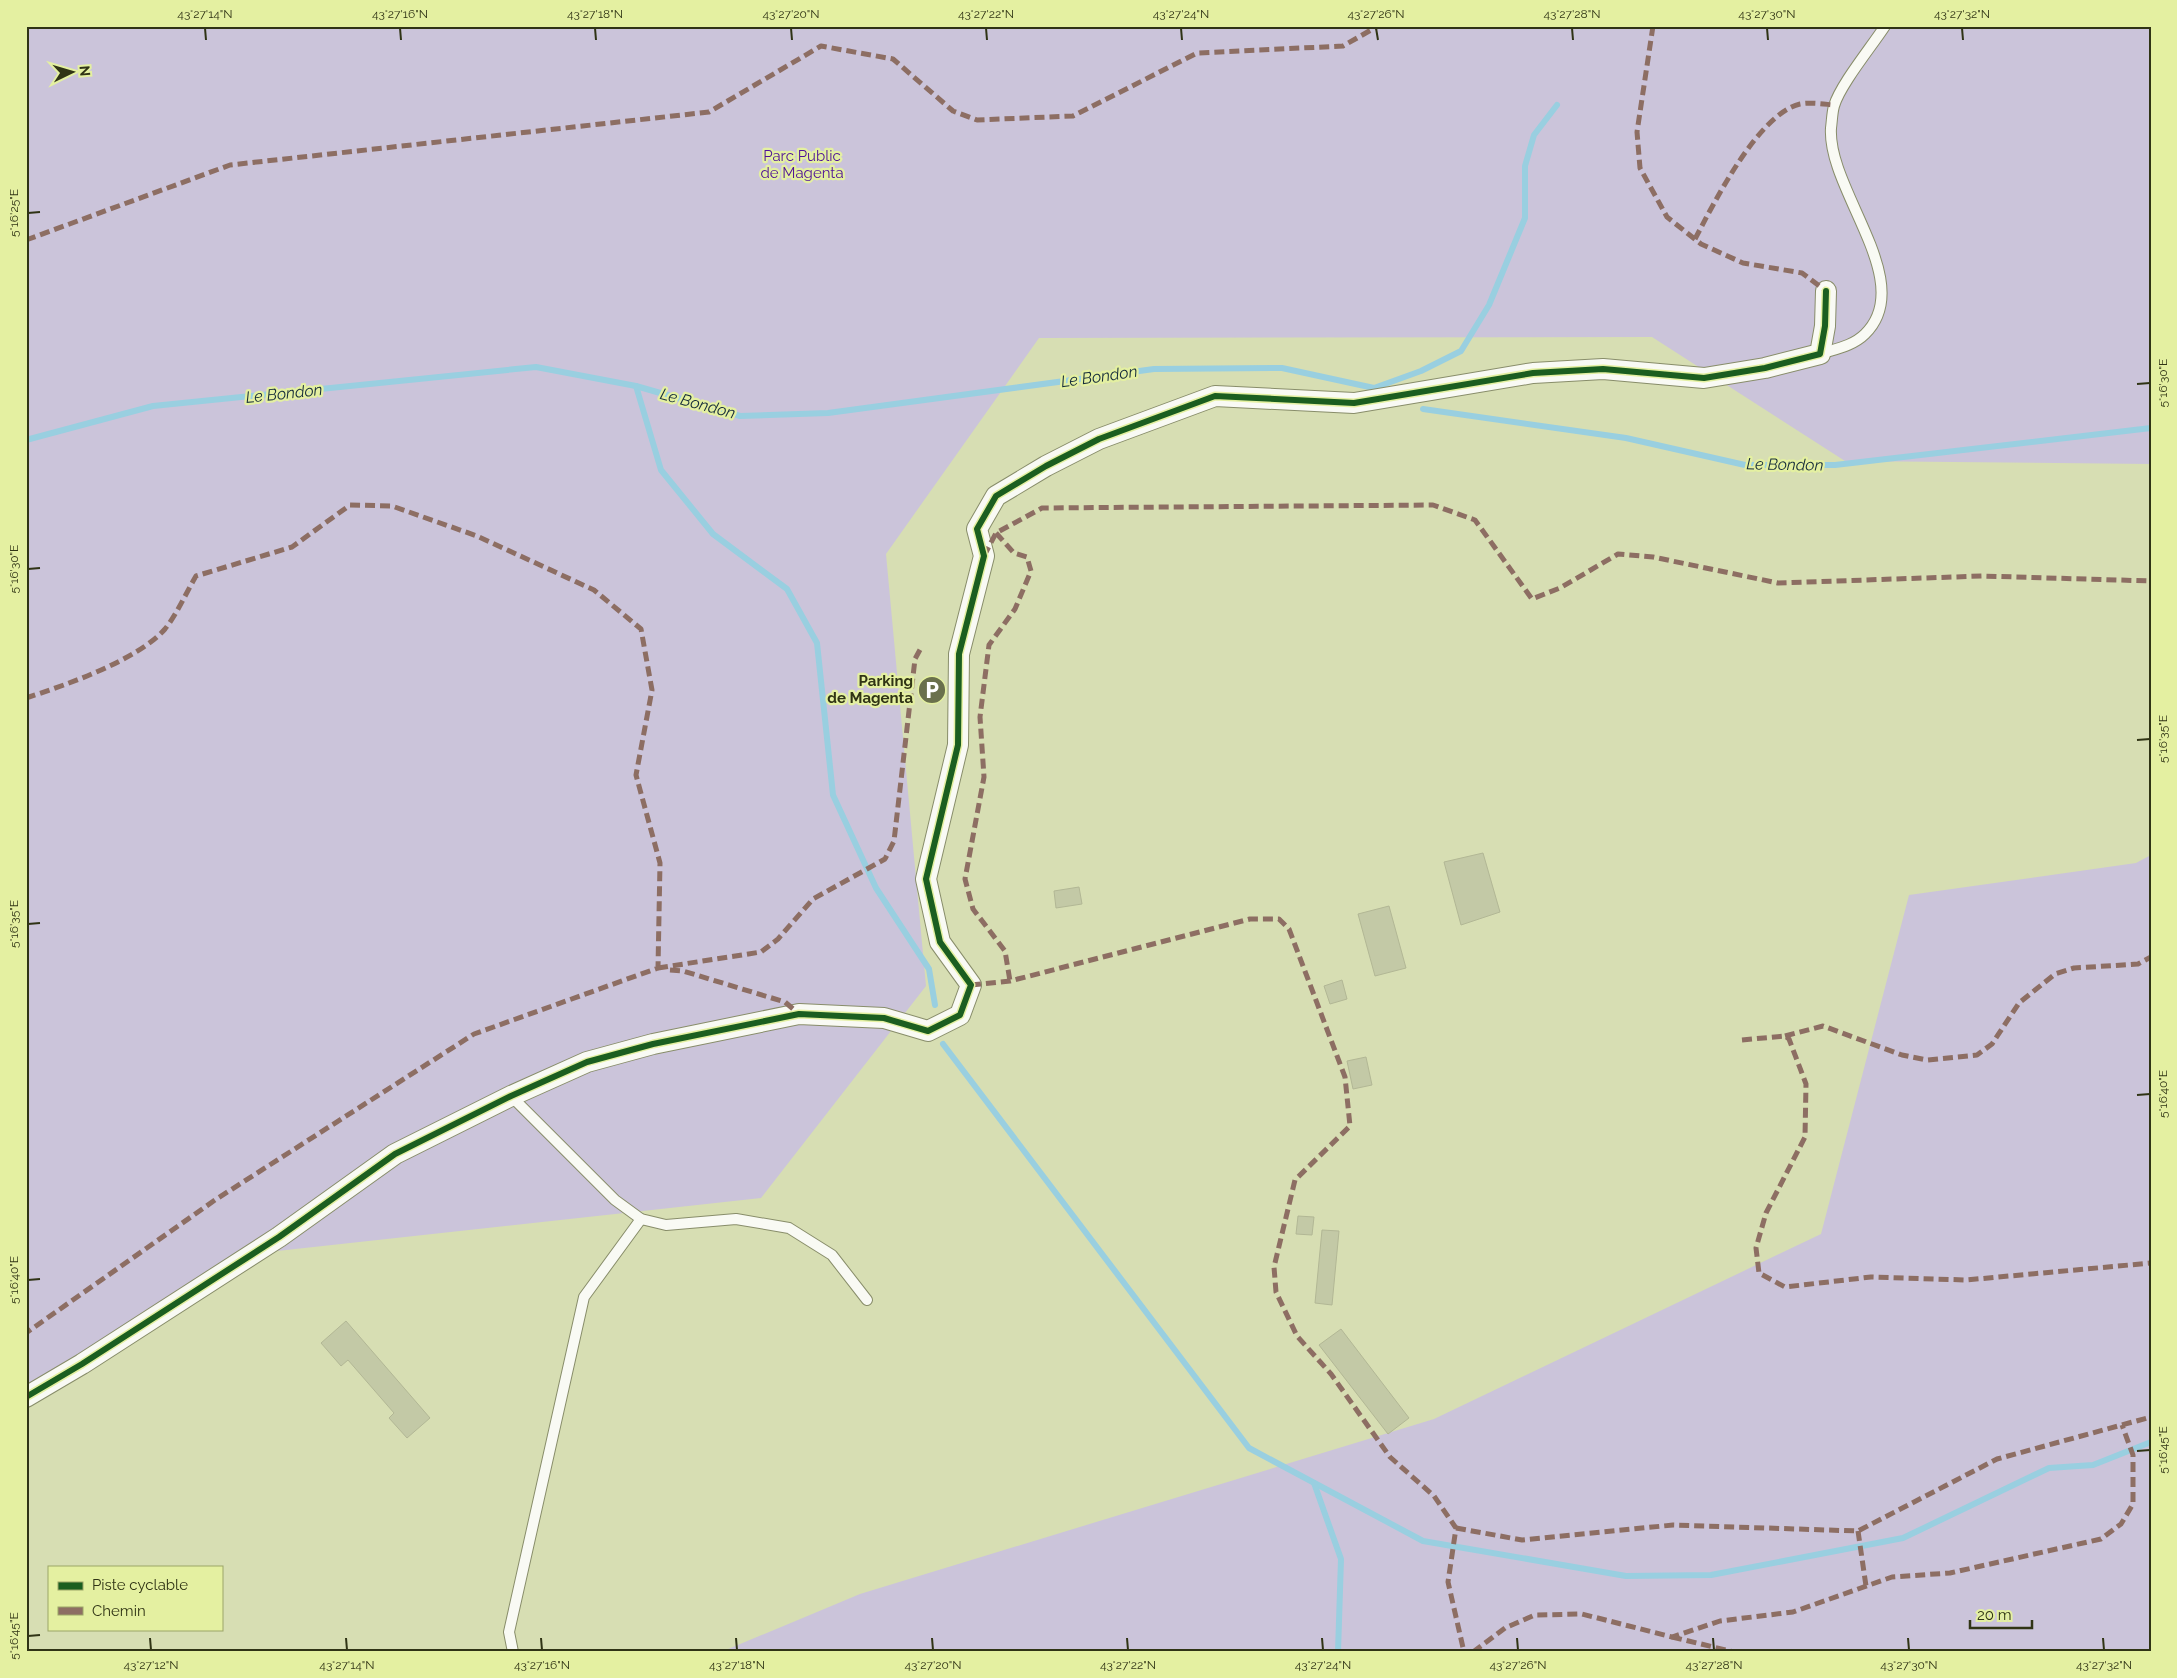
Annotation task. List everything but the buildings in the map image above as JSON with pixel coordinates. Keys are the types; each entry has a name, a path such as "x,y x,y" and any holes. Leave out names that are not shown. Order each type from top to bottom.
{"street":[{"path":"26,1397 82,1364 279,1237 395,1154 511,1096 587,1062 653,1044 799,1014 884,1018 928,1031 960,1015 970,985 940,942 926,879 958,745 959,654 984,556 977,529 996,496 1046,466 1099,438 1215,396 1354,403 1533,373 1603,369 1704,378 1766,368 1820,354 1826,326 1826,291"}],"lane":[{"path":"1820,354 1847,346 1864,335 1875,321 1881,306 1883,294 1880,271 1834,156 1831,131 1834,105 1844,87 1886,26"},
{"path":"511,1096 615,1200 641,1219 666,1225 736,1219 789,1228 832,1255 867,1300"},
{"path":"513,1652 509,1632 584,1297 641,1219"}],"green space":[{"name":"Parc Public de Magenta","path":"26,26 2151,26 2151,464 1845,461 1652,337 1039,338 886,554 926,986 761,1198 268,1252 26,1408"},
{"path":"2151,855 2151,1652 721,1652 860,1594 1434,1419 1821,1234 1909,895 2136,863"}],"waterway":[{"name":"Le Bondon","path":"26,440 153,406 536,367 636,386 740,416 828,413 1154,369 1282,368 1374,388 1421,371 1461,351 1489,305 1525,218 1525,166 1534,135 1557,105"},
{"path":"636,386 661,470 713,534 787,589 817,643 833,795 876,888 929,969 935,1005"},
{"name":"Le Bondon","path":"1423,409 1626,438 1745,465 1835,465 2151,428"},
{"path":"943,1044 1249,1448 1423,1541 1626,1576 1711,1575 1903,1538 2049,1468 2093,1465 2151,1442"},
{"path":"1314,1483 1341,1559 1338,1652"}],"marked path":[{"path":"26,240 230,165 709,112 821,46 893,59 953,111 977,120 1073,116 1197,53 1343,46 1378,26"},
{"path":"1653,26 1637,132 1640,168 1667,217 1701,244 1743,263 1802,273 1826,291"},
{"path":"1695,239 1725,183 1753,142 1769,124 1784,111 1800,104 1834,105"},
{"path":"26,698 100,670 138,651 165,629 196,576 292,547 350,505 392,506 477,536 594,590 641,629 652,690 636,775 660,863 658,968 474,1034 215,1200 26,1333"},
{"path":"984,556 996,533 1042,508 1433,505 1475,520 1532,599 1560,588 1618,554 1653,557 1778,583 1982,576 2151,581"},
{"path":"996,533 1014,553 1027,557 1031,571 1015,609 989,645 980,717 984,777 965,879 973,909 1005,951 1010,981"},
{"path":"658,968 761,952 778,939 813,899 885,859 894,841 915,659 922,646"},
{"path":"971,985 1010,981 1250,919 1279,919 1289,929 1345,1077 1350,1126 1295,1180 1274,1267 1276,1292 1297,1336 1331,1374 1390,1457 1434,1496 1456,1528 1448,1582 1464,1652"},
{"path":"1785,1036 1823,1026 1902,1055 1927,1060 1977,1055 1992,1044 2019,1003 2055,974 2074,968 2138,964 2151,957"},
{"path":"670,970 683,971 785,1002 799,1014"},
{"path":"1742,1040 1785,1036 1789,1039 1806,1084 1805,1137 1766,1213 1756,1248 1759,1273 1785,1287 1871,1277 1966,1280 2151,1263"},
{"path":"1456,1528 1522,1540 1673,1525 1858,1531 1997,1459 2151,1417"},
{"path":"1473,1652 1505,1628 1535,1615 1582,1614 1672,1637 1720,1621 1793,1612 1892,1577 1950,1573 2101,1539 2121,1524 2133,1504 2133,1455 2122,1425"},
{"path":"1858,1531 1866,1586"},
{"path":"1672,1637 1734,1652"}],"cycle path":[{"path":"26,1397 82,1364 279,1237 395,1154 511,1096 587,1062 653,1044 799,1014 884,1018 928,1031 960,1015 971,985 940,942 926,879 958,745 959,654 984,556 977,529 996,496 1046,466 1099,439 1215,396 1354,403 1533,373 1603,369 1704,378 1765,368 1820,354 1825,326 1826,291"}],"place":[{"name":"Parking de Magenta","path":"932,690"}]}
